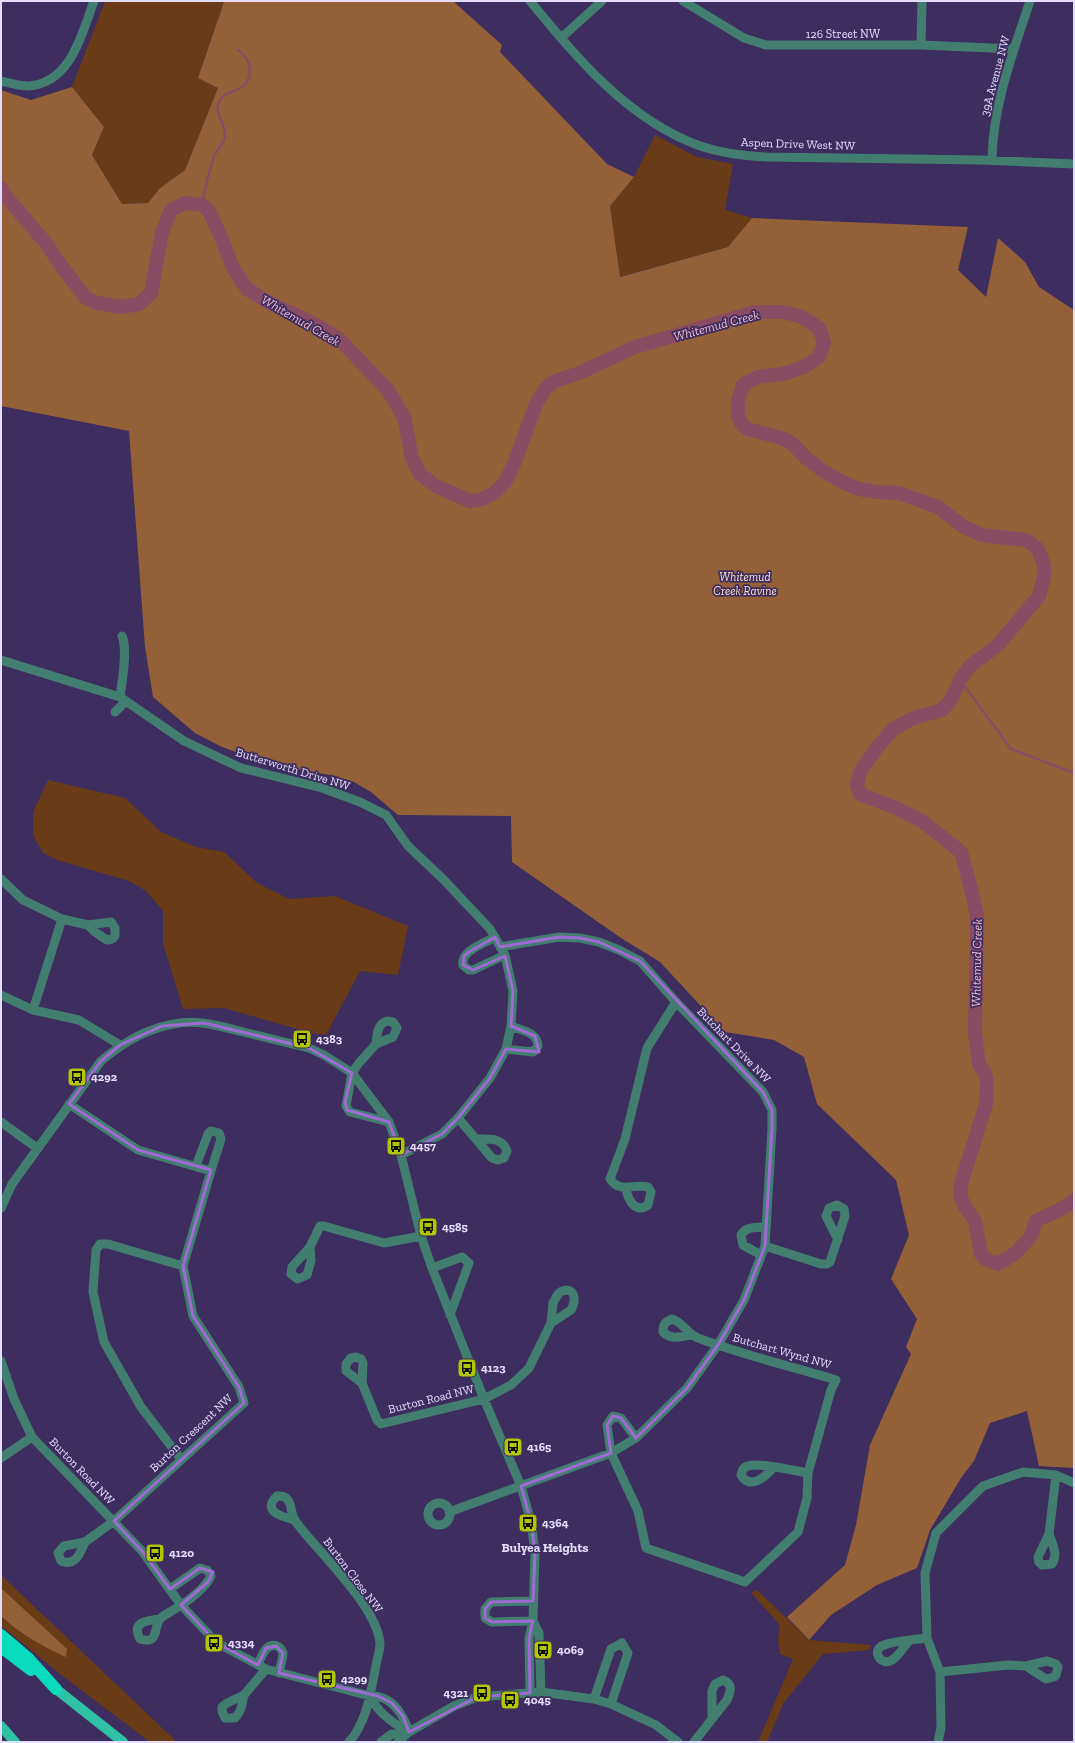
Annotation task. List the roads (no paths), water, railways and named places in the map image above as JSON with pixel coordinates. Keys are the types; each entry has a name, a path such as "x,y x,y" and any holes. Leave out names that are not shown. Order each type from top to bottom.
{"highway":[{"path":"1,1635 28,1658 56,1689"},
{"path":"1,1647 56,1689"}],"main road":[{"path":"56,1689 122,1742"},
{"path":"1,1726 15,1742"}],"street":[{"path":"1,81 16,85 34,85 48,81 60,72 72,57 94,1"},
{"name":"Aspen Drive West NW","path":"530,1 561,38 617,97 635,111 678,136 712,149 750,156 782,158 992,160 1074,164"},
{"path":"561,38 602,1"},
{"name":"126 Street NW","path":"683,1 744,38 758,44 775,46 921,45 1014,49"},
{"path":"921,45 922,1"},
{"name":"39A Avenue NW","path":"992,160 994,125 998,101 1030,1"},
{"path":"115,712 123,699 124,642 122,636"},
{"name":"Butterworth Drive NW","path":"1,660 123,699 184,741 241,768 322,788 360,802 386,815 408,846 459,895 490,929 505,955 513,991 511,1026 506,1049 490,1078 458,1118 442,1134 401,1155"},
{"path":"1,878 22,900 62,919 88,925"},
{"path":"33,1010 62,919"},
{"path":"495,937 464,956 463,966 469,970 473,970 505,955"},
{"name":"Butchart Drive NW","path":"500,946 559,937 580,938 599,942 640,961 676,1002 763,1092 772,1110 766,1227 763,1251 744,1300 718,1346 687,1388 636,1438 610,1453 521,1486"},
{"path":"1,995 33,1010 79,1020 120,1045"},
{"path":"626,1188 612,1182 610,1179 625,1139 647,1048 676,1002"},
{"name":"Burton Road NW","path":"1,1208 12,1184 101,1061 120,1045 137,1035 162,1026 181,1023 204,1023 309,1048 324,1054 352,1073 389,1122 401,1155 421,1236 432,1268 484,1399 521,1486 531,1522 535,1552 533,1621 529,1638 530,1693"},
{"path":"506,1049 532,1052 538,1046 538,1040 535,1036 511,1026"},
{"path":"376,1044 352,1073 345,1102 347,1110 389,1122"},
{"path":"69,1104 138,1150 211,1171"},
{"path":"458,1118 477,1139"},
{"path":"1,1122 38,1148"},
{"name":"Burton Crescent NW","path":"114,1520 244,1403 239,1387 193,1316 183,1266 221,1140 219,1133 214,1130 208,1134 196,1166"},
{"path":"310,1247 320,1226 384,1243 421,1236"},
{"path":"766,1227 747,1228 743,1231 741,1235 743,1245 763,1251 827,1264 830,1262 838,1240"},
{"path":"181,1459 141,1407 104,1342 93,1292 96,1250 100,1244 108,1244 183,1266"},
{"path":"432,1268 462,1257 469,1263 450,1315"},
{"name":"Burton Road NW","path":"362,1383 377,1420 381,1424 484,1399 511,1385 529,1368 552,1322"},
{"path":"691,1335 718,1346"},
{"name":"Butchart Wynd NW","path":"610,1453 638,1511 646,1548 745,1582 798,1532 807,1498 808,1473 831,1390 836,1380 718,1346"},
{"name":"Burton Road NW","path":"1,1361 14,1399 32,1437 114,1520 142,1551 182,1605 217,1643 262,1667 279,1673 370,1696 378,1696 392,1703 403,1716 409,1732"},
{"path":"610,1453 607,1425 613,1416 621,1418 636,1438"},
{"name":"Burton Road NW","path":"1,1459 32,1437"},
{"path":"774,1468 808,1473"},
{"path":"938,1742 941,1728 940,1672 927,1638 925,1573 936,1533 983,1486 1023,1472 1056,1475 1074,1483"},
{"path":"1049,1534 1056,1475"},
{"path":"449,1512 521,1486"},
{"name":"Burton Road NW","path":"84,1542 114,1520"},
{"name":"Burton Close NW","path":"294,1520 334,1567 372,1616 380,1644 370,1696 360,1726 349,1742"},
{"path":"160,1619 182,1605 208,1582 211,1576 207,1570 200,1568 170,1589"},
{"path":"533,1601 491,1602 485,1609 485,1618 492,1622 533,1621"},
{"name":"Burton Road NW","path":"533,1621 539,1633 541,1692"},
{"path":"908,1641 927,1638"},
{"path":"594,1699 611,1649 622,1643 628,1653 611,1704"},
{"path":"244,1695 262,1667 266,1648 272,1645 281,1648 283,1653 279,1673"},
{"path":"940,1672 1008,1665 1026,1666"},
{"path":"398,1742 409,1732 454,1706 477,1697 541,1692 594,1699 611,1704 656,1724 678,1742"},
{"path":"370,1696 373,1704 393,1723 409,1732"},
{"path":"694,1742 712,1719"},
{"path":"381,1742 392,1734 409,1732"}],"waterway":[{"path":"202,205 212,163 215,154 225,136 224,127 217,108 218,104 225,95 241,88 249,79 250,68 248,62 245,56 238,50"},
{"name":"Whitemud Creek","path":"1,188 4,194 45,242 86,298 97,303 121,307 139,304 151,293 162,233 171,210 185,203 202,205 209,211 233,268 247,289 268,302 311,322 338,338 387,389 404,417 412,458 420,474 436,486 470,501 483,499 494,493 505,482 514,464 536,404 546,388 553,382 579,373 635,347 755,312 782,312 800,316 819,328 824,343 819,357 804,367 782,374 758,377 743,385 738,400 738,416 741,423 747,429 782,438 793,444 805,457 822,470 842,482 859,489 876,492 899,493 938,507 964,527 982,535 1026,540 1038,549 1044,565 1044,576 1039,596 998,645 970,666 960,680 951,700 942,710 913,718 893,729 876,749 860,772 857,785 860,794 896,808 922,821 961,852 971,889 977,915 975,1033 979,1064 985,1073 987,1083 986,1104 961,1184 960,1196 965,1207 975,1221 981,1254 987,1260 998,1264 1017,1252 1031,1236 1036,1221 1061,1209 1074,1200"},
{"path":"960,680 1011,749 1074,773"}],"place":[{"name":"4383","path":"302,1039"},
{"name":"4292","path":"77,1077"},
{"name":"4457","path":"396,1146"},
{"name":"4585","path":"428,1227"},
{"name":"4123","path":"467,1368"},
{"name":"4165","path":"513,1447"},
{"name":"4364","path":"528,1523"},
{"name":"4120","path":"155,1553"},
{"name":"4334","path":"214,1643"},
{"name":"4069","path":"543,1650"},
{"name":"4299","path":"327,1679"},
{"name":"4321","path":"482,1693"},
{"name":"4045","path":"510,1700"}],"district":[{"name":"Bulyea Heights","path":"545,1547"}],"park label":[{"name":"Whitemud Creek Ravine","path":"745,584"}]}
